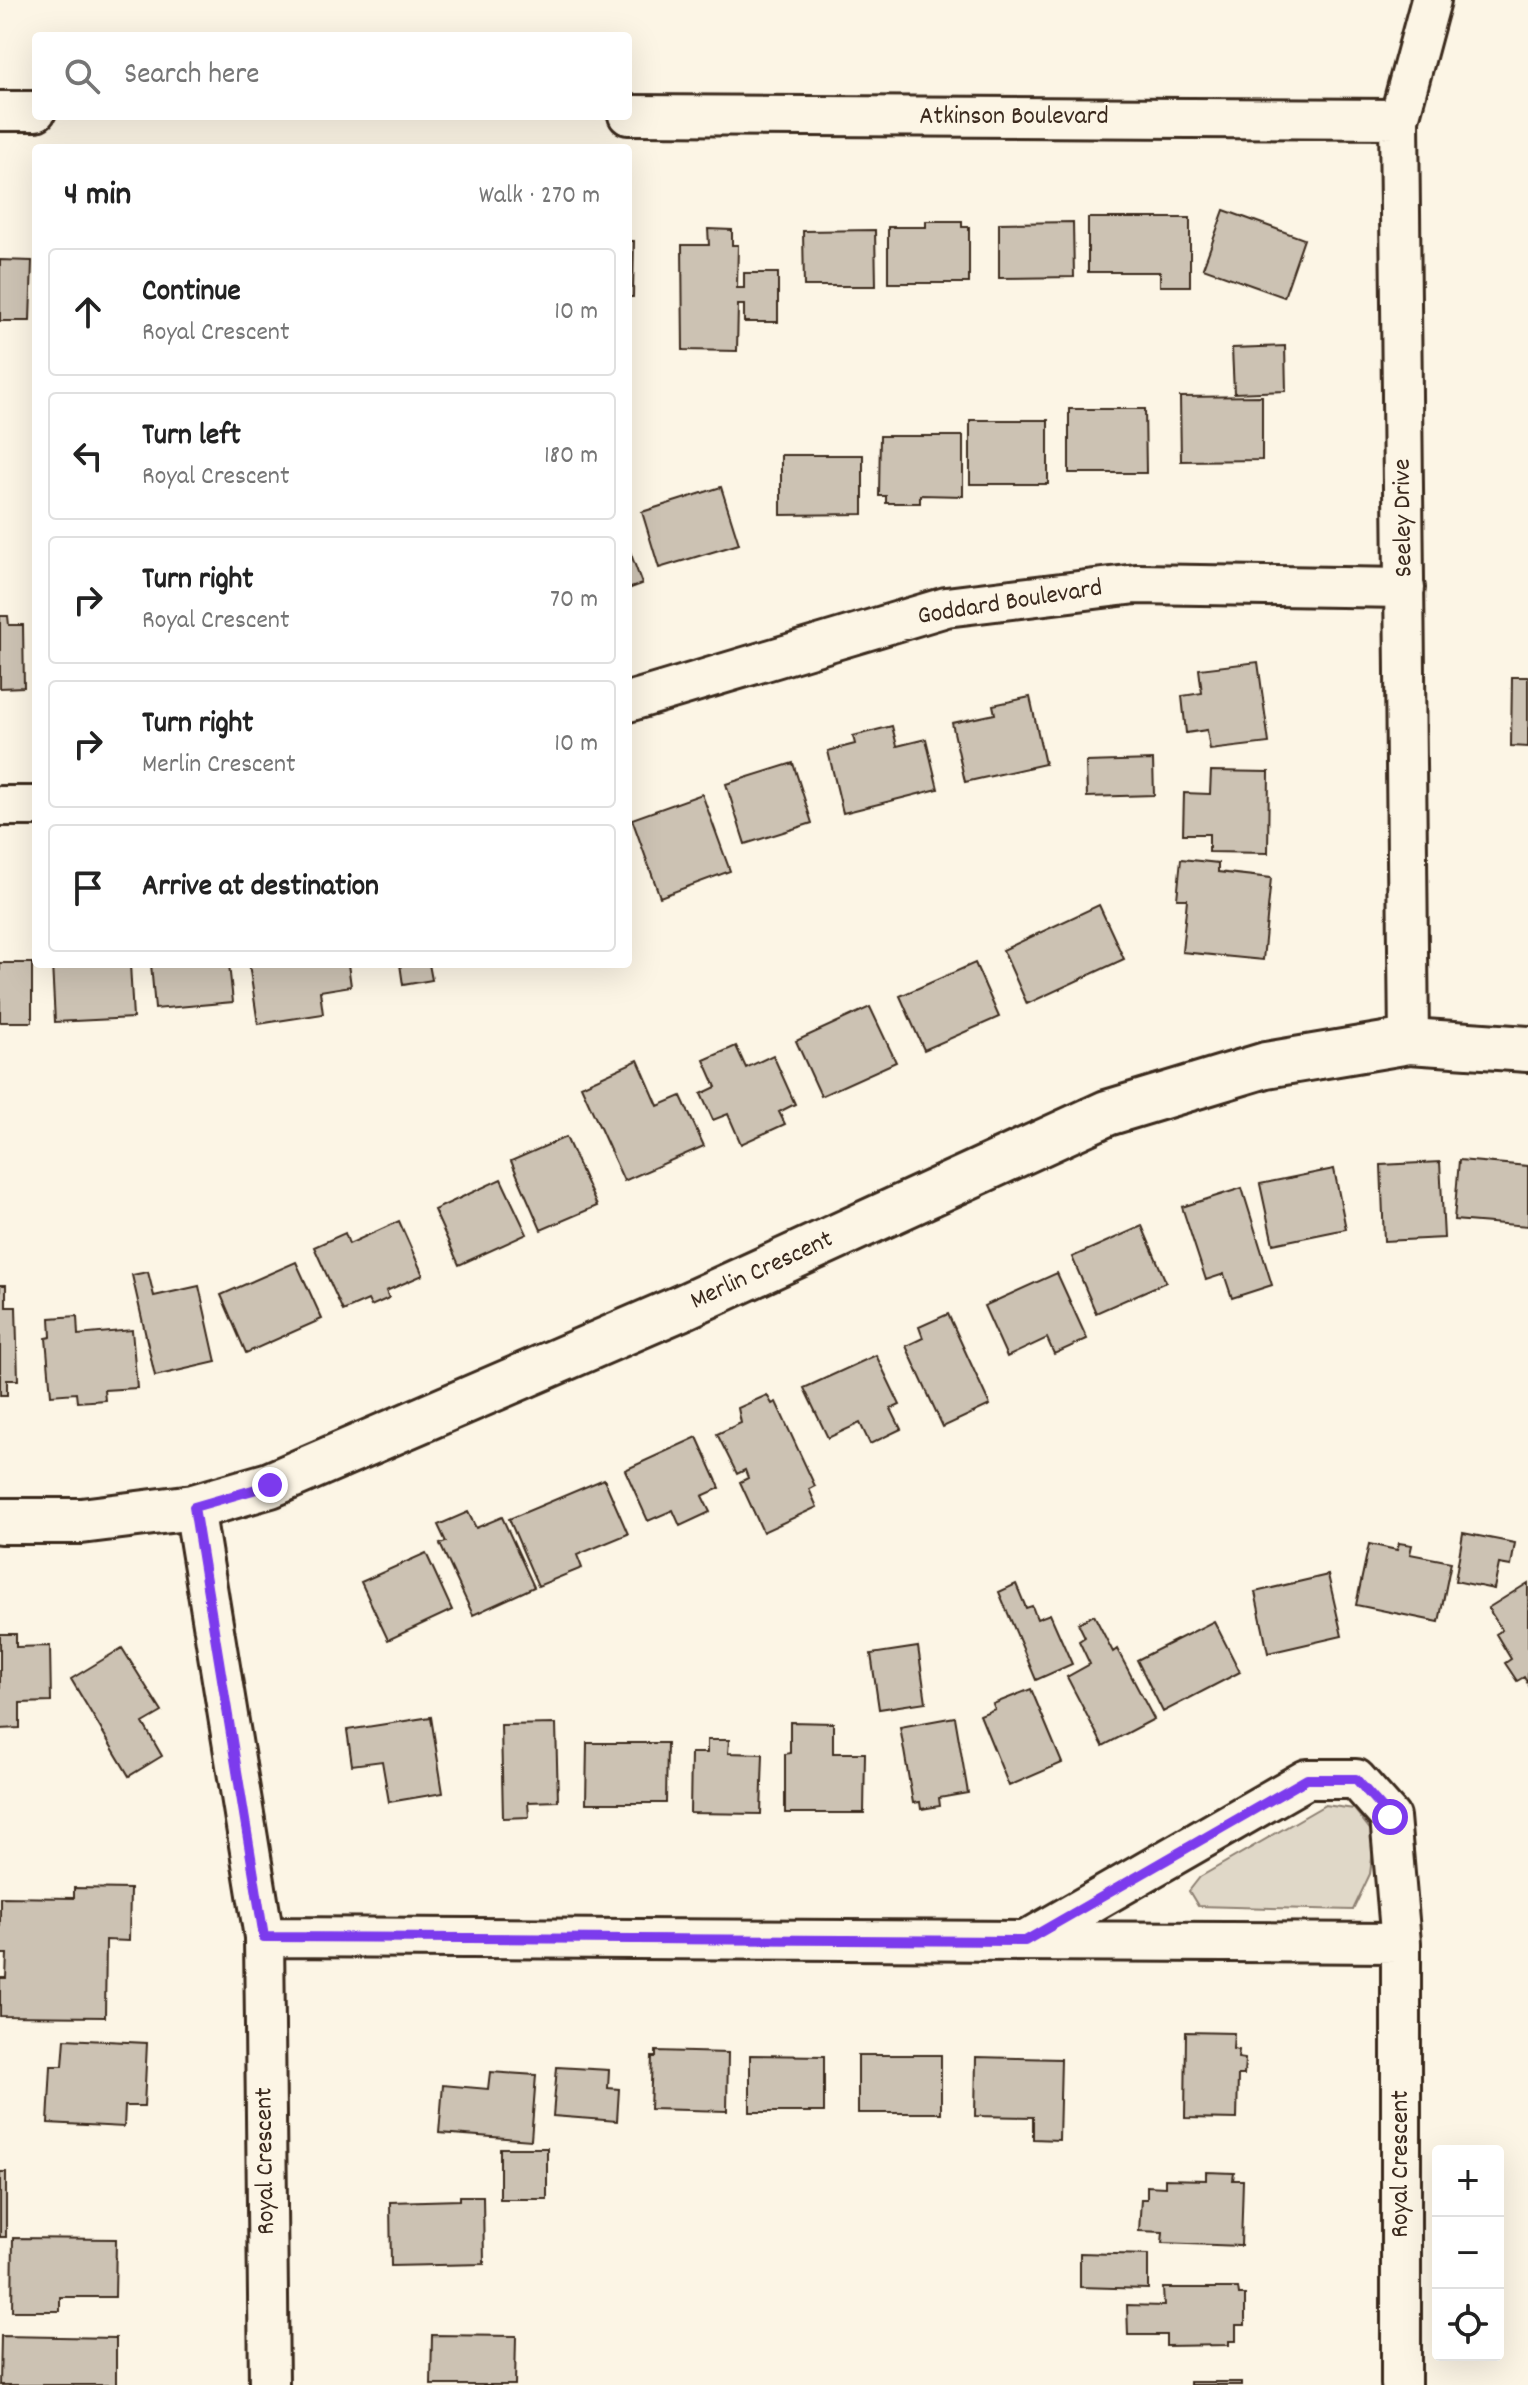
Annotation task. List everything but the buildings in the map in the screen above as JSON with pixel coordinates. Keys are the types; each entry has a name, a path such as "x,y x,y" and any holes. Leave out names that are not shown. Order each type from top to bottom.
{"street":[{"name":"Seeley Drive","path":"1409,1041 1399,119 1431,0"},
{"path":"0,111 32,111"},
{"name":"Atkinson Boulevard","path":"632,115 1399,119"},
{"name":"Goddard Boulevard","path":"632,701 946,607 1136,584 1405,588"},
{"path":"0,806 32,806"},
{"name":"Merlin Crescent","path":"0,1521 81,1521 194,1507 270,1485 612,1338 1107,1113 1266,1065 1409,1041 1528,1049"},
{"name":"Royal Crescent","path":"194,1507 264,1937 269,2385"},
{"name":"Royal Crescent","path":"1025,1941 1307,1779 1356,1779 1390,1817 1401,1943 1401,2385"},
{"path":"264,1937 1401,1943"}],"shaded area":[{"path":"1325,1805 1354,1809 1375,1836 1370,1874 1353,1910 1198,1906 1189,1891 1200,1877"}],"route":[{"path":"270,1485 194,1507 264,1937 1025,1941 1307,1779 1356,1779 1390,1817"}]}
